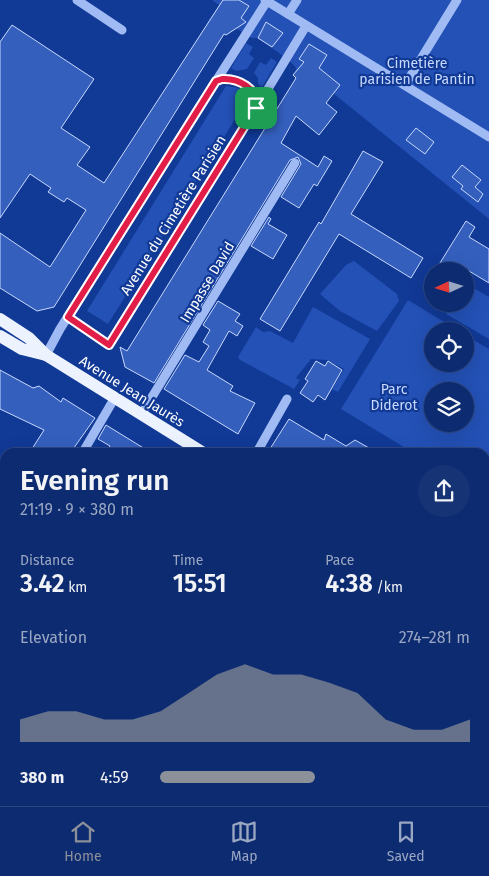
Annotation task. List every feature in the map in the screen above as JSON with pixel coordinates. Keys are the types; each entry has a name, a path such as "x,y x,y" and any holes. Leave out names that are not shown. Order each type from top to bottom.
{"main road":[{"name":"Avenue Jean Jaurès","path":"0,320 29,338 46,355 114,400 192,448"},
{"name":"Avenue Jean Jaurès","path":"0,336 22,349 46,355"}],"street":[{"path":"76,0 122,30"},
{"path":"288,14 297,0"},
{"path":"405,85 457,0"},
{"path":"46,355 266,1 489,138"},
{"path":"256,108 306,26"},
{"path":"216,81 222,79 234,80 247,86 256,97 256,108"},
{"name":"Avenue du Cimetière Parisien","path":"68,317 109,345 256,108"},
{"name":"Impasse David","path":"141,415 295,163"},
{"path":"259,448 287,399"},
{"path":"85,448 114,400"}],"green space":[{"name":"Cimetière parisien de Pantin","path":"212,0 489,0 489,219 318,81 300,80 294,77 296,68 294,65 258,38 252,38 237,29 230,31 227,35 207,23 219,5"},
{"path":"246,43 253,47 249,54 254,58 247,69 236,71 231,68"},
{"path":"271,58 277,62 262,87 258,84 258,78 254,73 260,62 266,65"},
{"path":"226,86 239,88 247,100 108,324 87,311"},
{"path":"354,261 397,294 399,301 377,331 340,311 320,294 346,265"},
{"path":"474,288 489,297 489,339 474,330 474,322 460,322 446,314 447,312 474,312"},
{"name":"Parc Diderot","path":"408,300 424,310 424,312 428,312 444,322 424,322 424,372 474,372 474,340 489,349 489,448 405,448 341,409"},
{"path":"313,307 370,339 338,392 332,389 344,369 327,360 311,359 296,378 300,380 294,389 240,360 238,357 256,327 263,332 270,331 293,343"}],"building":[{"path":"223,0 239,0 249,6 241,18 246,22 226,35 224,34 54,307 37,311 0,288 0,233 50,267 86,210 67,198 64,202 48,192 51,188 30,174 0,218 0,42 12,25 94,79 61,128 90,147 77,165 104,183"},
{"path":"266,22 283,33 272,47 258,38"},
{"path":"309,44 327,55 319,68 340,85 326,103 337,112 319,135 296,116 281,143 318,167 324,156 332,161 317,186 314,184 299,208 281,197 301,164 298,157 290,160 154,383 125,367 120,347 127,351 296,78 293,75 304,62 299,59"},
{"path":"416,128 434,142 425,154 406,140"},
{"path":"363,151 383,162 351,214 423,258 411,278 339,234 280,331 260,319 319,222 321,224"},
{"path":"462,165 481,180 475,187 483,194 478,202 461,189 463,186 452,177"},
{"path":"269,217 271,219 268,224 287,235 273,259 251,246"},
{"path":"466,221 475,227 469,237 489,249 489,283 474,274 474,262 441,262"},
{"path":"218,301 240,314 235,321 243,326 237,336 229,331 207,370 233,386 230,391 255,403 238,434 164,389 185,355 199,362 209,346 203,342 210,330 203,325"},
{"path":"316,361 325,366 328,361 342,370 325,400 318,395 313,402 300,393 308,381 305,379"},
{"path":"0,370 33,388 39,386 61,402 63,398 95,418 74,448 33,448 44,430 0,409"},
{"path":"289,419 324,440 326,434 346,446 355,440 369,448 271,448"},
{"path":"106,425 143,448 109,448 110,446 98,439"}],"route":[{"path":"228,78 247,86 256,97 256,108 109,345 68,317 216,81 228,78"}]}
